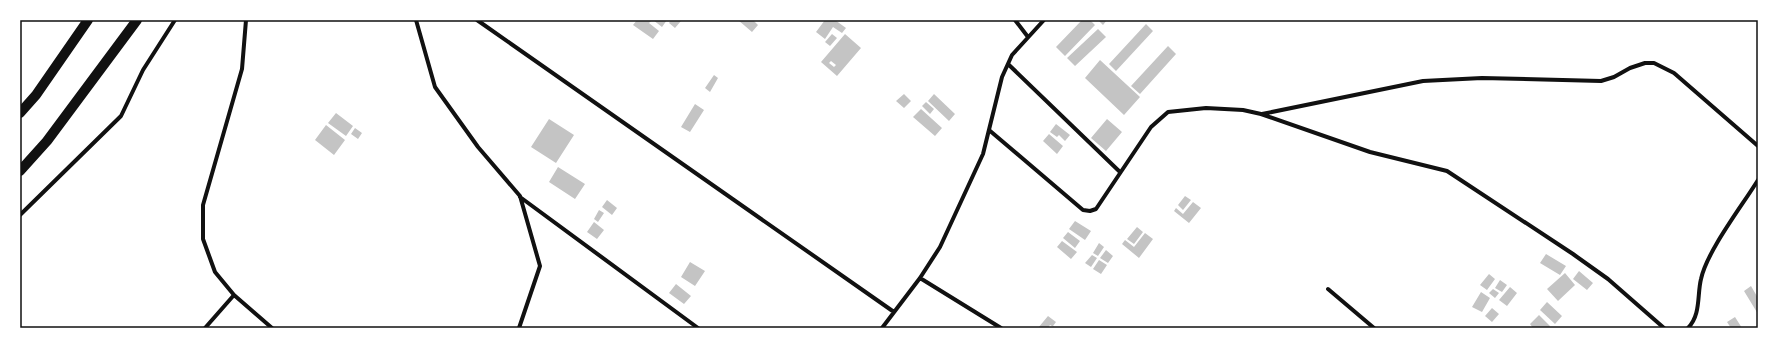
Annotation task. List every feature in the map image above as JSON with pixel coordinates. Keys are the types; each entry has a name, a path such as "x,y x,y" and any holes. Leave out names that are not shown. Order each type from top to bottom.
{"main road":[{"path":"20,113 36,95 88,20"},
{"path":"20,171 47,141 137,20"}],"street":[{"path":"20,216 121,116 142,70 175,20"},
{"path":"246,20 242,69 203,205 203,239 215,272 234,295 272,328"},
{"path":"416,20 436,87 478,147 520,196 698,328"},
{"path":"477,20 894,312"},
{"path":"1015,20 1028,37"},
{"path":"882,328 920,278 940,246 983,154 1002,77 1012,55 1044,20"},
{"path":"1261,114 1423,81 1482,78 1601,81 1614,78 1630,68 1645,63 1654,63 1674,73 1758,146"},
{"path":"1008,64 1120,172"},
{"path":"989,130 1083,210 1090,211 1096,209 1151,127 1168,112 1206,108 1243,110 1261,114 1370,152 1447,171 1573,254 1608,279 1664,328"},
{"path":"1688,328 1693,323 1699,300 1701,278 1713,250 1758,180"},
{"path":"1755,185 1758,190"},
{"path":"519,328 540,266 520,196"},
{"path":"920,278 1000,328"},
{"path":"1328,288 1374,328"},
{"path":"205,328 234,295"}],"building":[{"path":"637,20 652,20 649,23 659,31 653,39 633,25"},
{"path":"653,20 667,20 662,27"},
{"path":"671,20 681,21 675,28 669,23"},
{"path":"738,20 753,20 758,25 752,32"},
{"path":"825,20 835,20 846,28 842,33 833,27 825,39 816,32"},
{"path":"1082,20 1090,20 1095,25 1065,56 1056,47"},
{"path":"1098,20 1107,20 1103,25"},
{"path":"1146,24 1153,31 1116,71 1109,64"},
{"path":"1098,29 1106,37 1075,66 1067,58"},
{"path":"832,34 837,38 830,46 825,42"},
{"path":"845,34 861,48 837,76 821,62","holes":["831,61 836,65 834,67 829,63"]},
{"path":"1168,46 1176,54 1140,94 1131,86"},
{"path":"1100,60 1140,97 1124,115 1085,78"},
{"path":"714,75 718,78 710,92 705,88"},
{"path":"904,94 911,101 904,108 896,101"},
{"path":"934,94 955,114 949,121 928,101"},
{"path":"926,102 934,109 930,114 922,106"},
{"path":"695,104 704,110 690,132 681,127"},
{"path":"921,109 942,128 935,136 913,117"},
{"path":"336,113 353,126 346,136 328,123"},
{"path":"549,119 574,135 556,163 531,147"},
{"path":"1107,119 1122,132 1106,151 1091,138"},
{"path":"1056,124 1070,135 1065,141 1059,135 1057,137 1050,132"},
{"path":"326,125 345,140 334,155 315,140"},
{"path":"355,128 362,133 358,139 351,134"},
{"path":"1049,134 1063,146 1057,154 1043,141"},
{"path":"558,167 585,184 575,199 549,182"},
{"path":"1185,196 1191,200 1183,210 1178,205"},
{"path":"607,200 617,208 612,215 602,207"},
{"path":"1193,202 1201,208 1189,223 1174,211 1176,208 1183,214"},
{"path":"599,210 604,213 598,222 594,219"},
{"path":"1075,221 1091,231 1085,240 1069,229"},
{"path":"594,222 604,230 597,239 587,232"},
{"path":"1137,227 1143,232 1134,244 1127,239"},
{"path":"1068,232 1080,241 1075,248 1063,238"},
{"path":"1145,233 1153,239 1139,258 1122,244 1125,240 1134,247"},
{"path":"1062,241 1077,252 1071,259 1057,247"},
{"path":"1099,243 1104,247 1098,256 1093,253"},
{"path":"1106,250 1113,256 1108,263 1100,258"},
{"path":"1546,254 1566,266 1560,275 1540,263"},
{"path":"1092,255 1097,258 1091,267 1085,263"},
{"path":"1099,260 1107,265 1101,274 1093,269"},
{"path":"690,262 705,271 695,286 681,277"},
{"path":"1579,271 1593,283 1587,290 1573,279"},
{"path":"1565,273 1575,285 1558,301 1547,289"},
{"path":"1489,274 1495,279 1487,290 1480,285"},
{"path":"1500,280 1507,285 1502,292 1495,288"},
{"path":"676,284 691,296 684,304 669,293"},
{"path":"1751,286 1758,298 1758,314 1744,291"},
{"path":"1510,287 1517,293 1507,306 1499,300"},
{"path":"1493,289 1499,293 1495,298 1489,293"},
{"path":"1481,292 1490,298 1482,312 1472,307"},
{"path":"1547,302 1562,316 1555,324 1540,310"},
{"path":"1492,308 1499,314 1492,322 1485,316"},
{"path":"1539,315 1550,326 1549,328 1533,328 1530,324"},
{"path":"1048,316 1056,322 1053,326 1056,328 1050,325 1048,328 1038,328"},
{"path":"1735,317 1742,328 1731,328 1727,322"}]}
